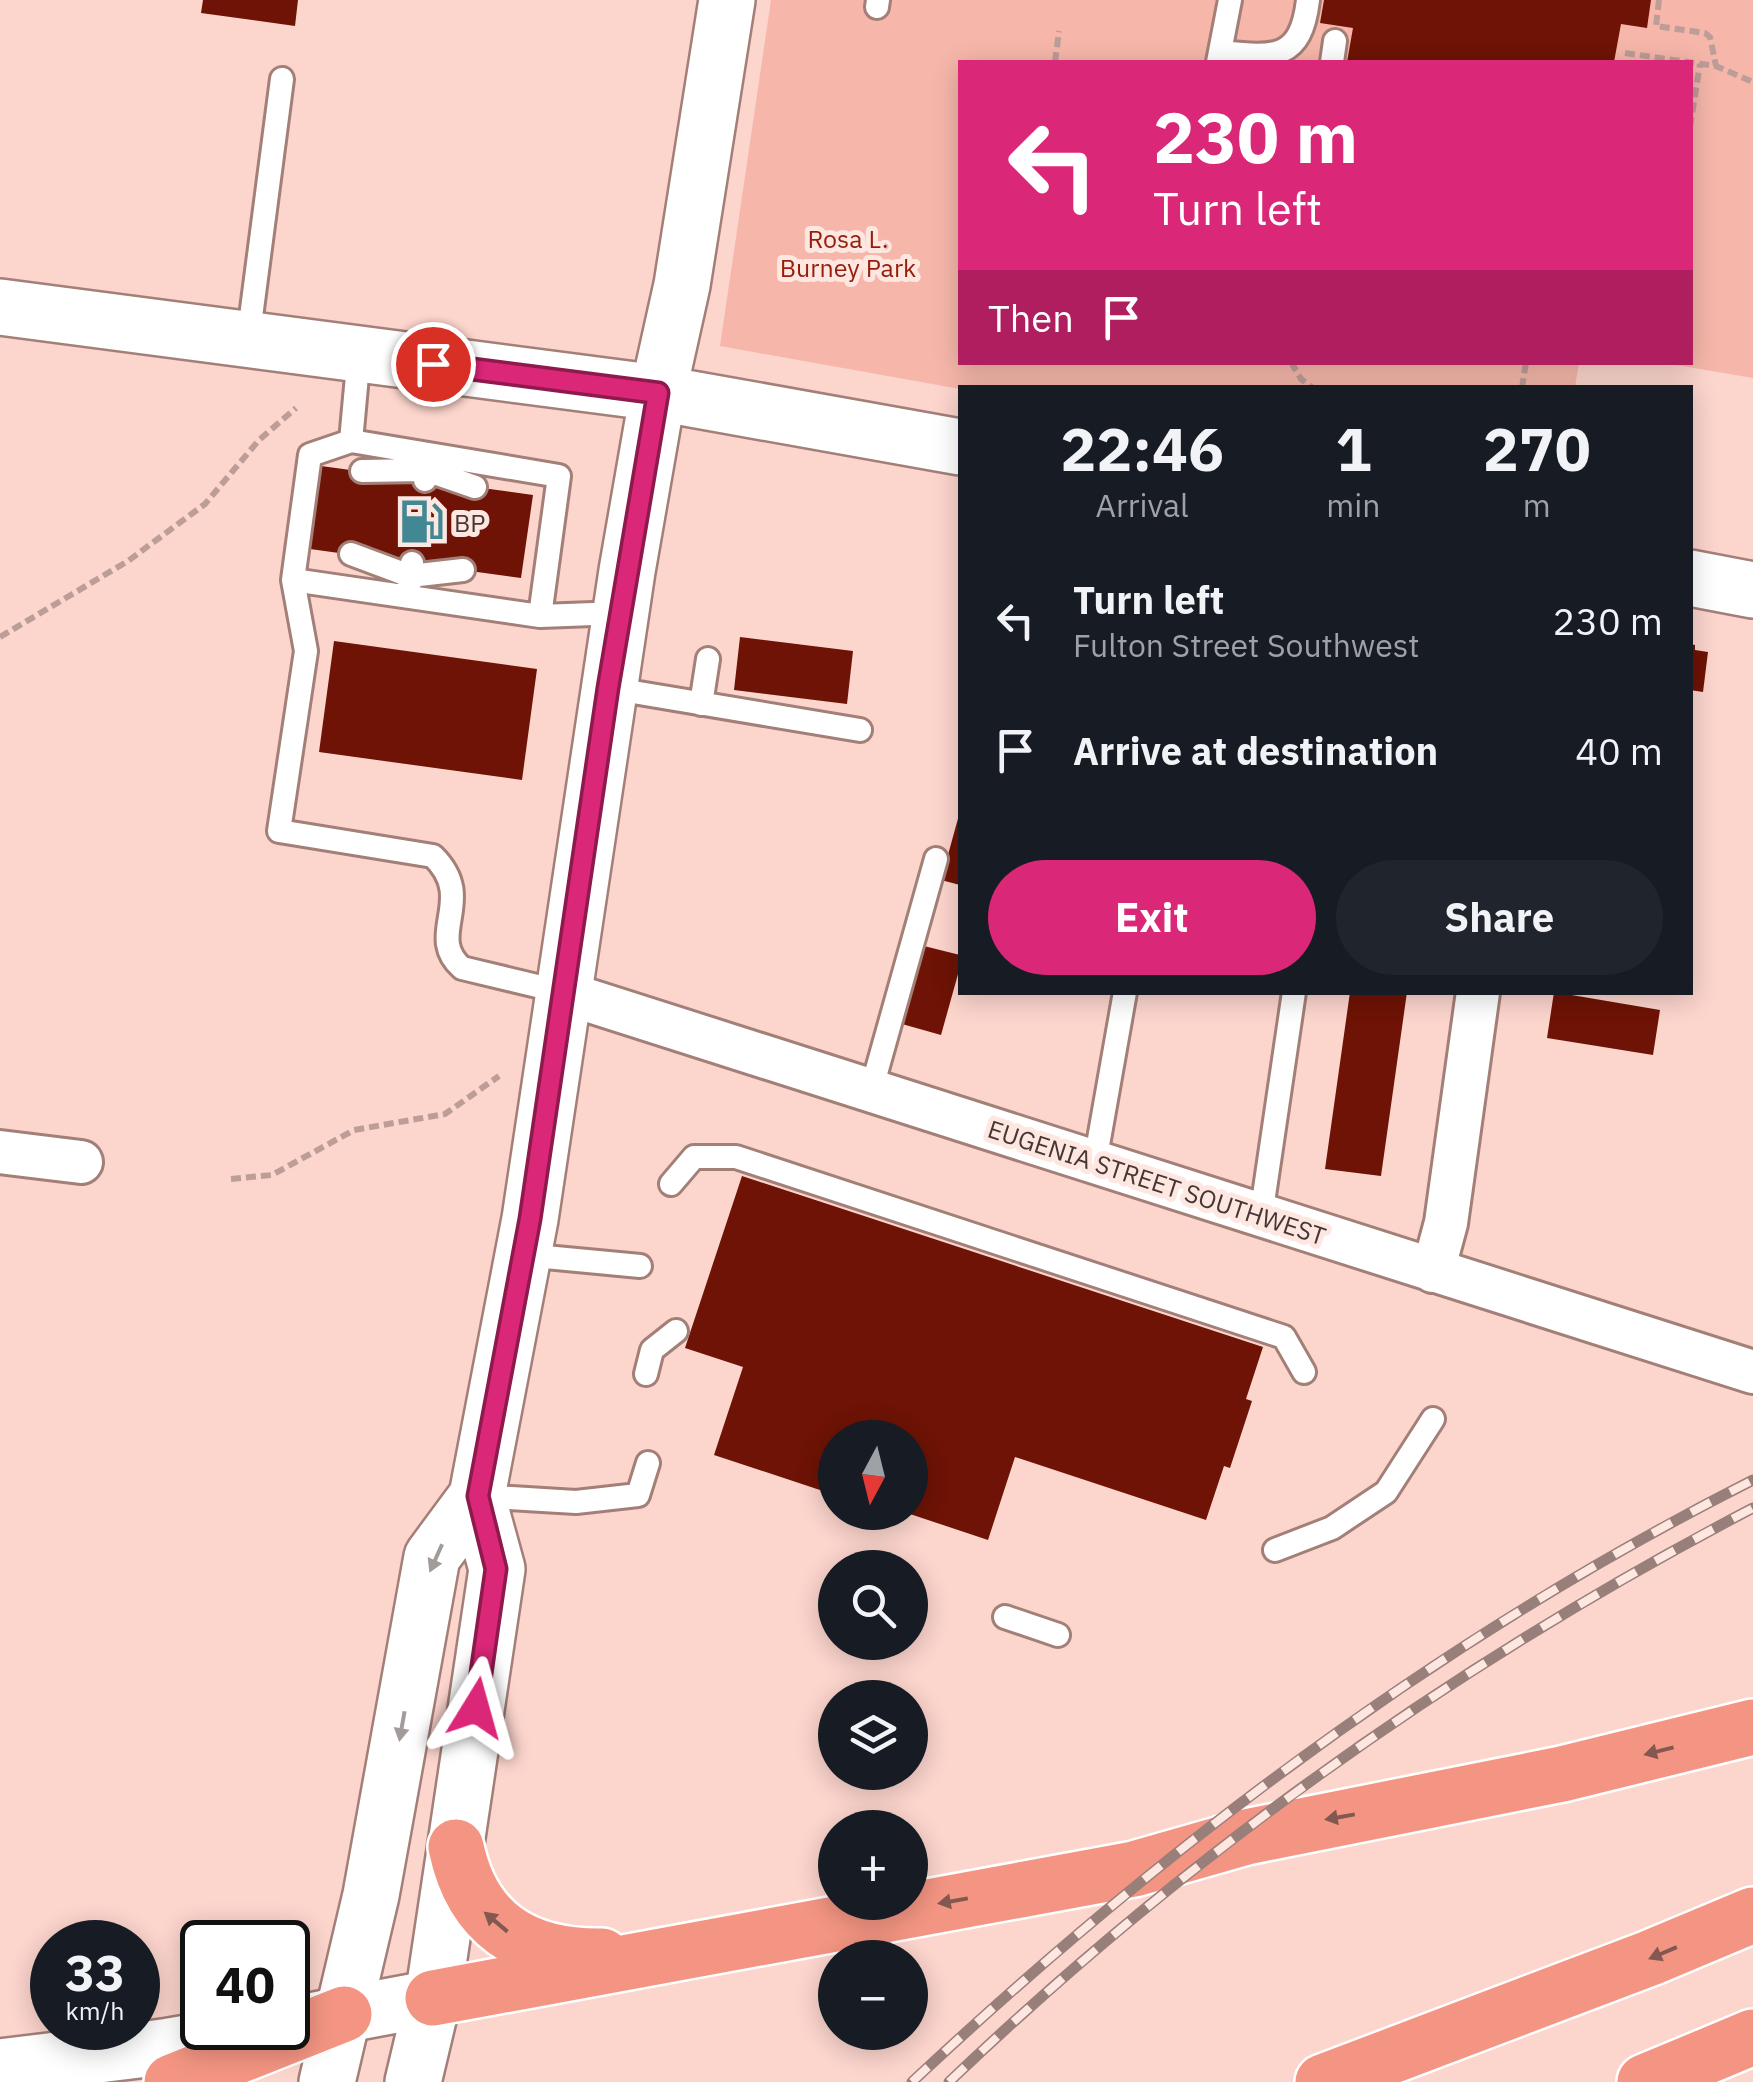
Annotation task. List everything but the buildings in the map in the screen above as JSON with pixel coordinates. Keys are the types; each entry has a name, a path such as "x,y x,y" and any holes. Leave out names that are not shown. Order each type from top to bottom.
{"highway":[{"path":"434,1998 1134,1868 1246,1837 1562,1774 1753,1727"},
{"path":"456,1846 468,1890 482,1910 511,1934 568,1954 655,1956"},
{"path":"1323,2082 1753,1915"},
{"path":"172,2082 344,2014"},
{"path":"1645,2082 1753,2037"}],"street":[{"path":"413,2082 434,1998 496,1569 478,1496 523,1254 620,613 658,393 682,285 728,0"},
{"path":"0,307 658,393 958,447"},
{"path":"1693,579 1753,590"},
{"name":"EUGENIA STREET SOUTHWEST","path":"562,992 1753,1372"},
{"path":"1433,1270 1446,1223 1478,995"},
{"path":"0,1152 81,1162"},
{"path":"327,2082 371,1895 432,1557 478,1496"},
{"path":"310,2021 434,1998"},
{"path":"0,2067 180,2044"}],"lane":[{"path":"1230,0 1220,57 1277,55 1296,41 1306,18 1308,0"},
{"path":"248,340 282,79"},
{"path":"351,441 358,354"},
{"path":"474,487 351,441 310,455 293,580 306,650 278,831 433,856 447,870 454,887 447,948 451,959 462,968 562,992"},
{"path":"362,472 427,468 558,476 540,616"},
{"path":"350,554 410,579 540,616 620,613"},
{"path":"293,580 410,579 463,570"},
{"path":"702,704 708,659"},
{"path":"608,688 860,730"},
{"path":"870,1091 936,859"},
{"path":"1096,1162 1125,995"},
{"path":"1261,1216 1294,995"},
{"path":"671,1184 694,1157 736,1157 1284,1337 1304,1372"},
{"path":"523,1254 640,1266"},
{"path":"646,1374 652,1350 676,1331"},
{"path":"1276,1550 1332,1528 1386,1492 1433,1419"},
{"path":"478,1496 576,1502 638,1495 648,1463"},
{"path":"1006,1617 1058,1635"}],"path":[{"path":"1659,0 1656,26 1705,32 1710,37 1716,66"},
{"path":"1056,60 1059,30"},
{"path":"1625,53 1673,60"},
{"path":"1693,63 1716,66 1753,82"},
{"path":"1693,108 1700,64"},
{"path":"1293,365 1308,385"},
{"path":"0,638 128,562 205,504 259,440 296,408"},
{"path":"231,1179 272,1175 354,1130 445,1114 499,1076"}],"green space":[{"name":"Rosa L. Burney Park","path":"771,0 1753,0 1753,378 1676,365 1693,365 1693,60 958,60 958,365 1579,365 1575,385 958,385 958,389 720,346"}],"railway":[{"path":"912,2082 1106,1910 1311,1751 1527,1607 1638,1541 1753,1480"},
{"path":"949,2082 1134,1918 1331,1767 1537,1630 1753,1508"}],"place":[{"name":"BP","path":"421,522"}],"route":[{"path":"433,364 658,393 608,688 530,1219 478,1496 496,1569 476,1708"}]}
